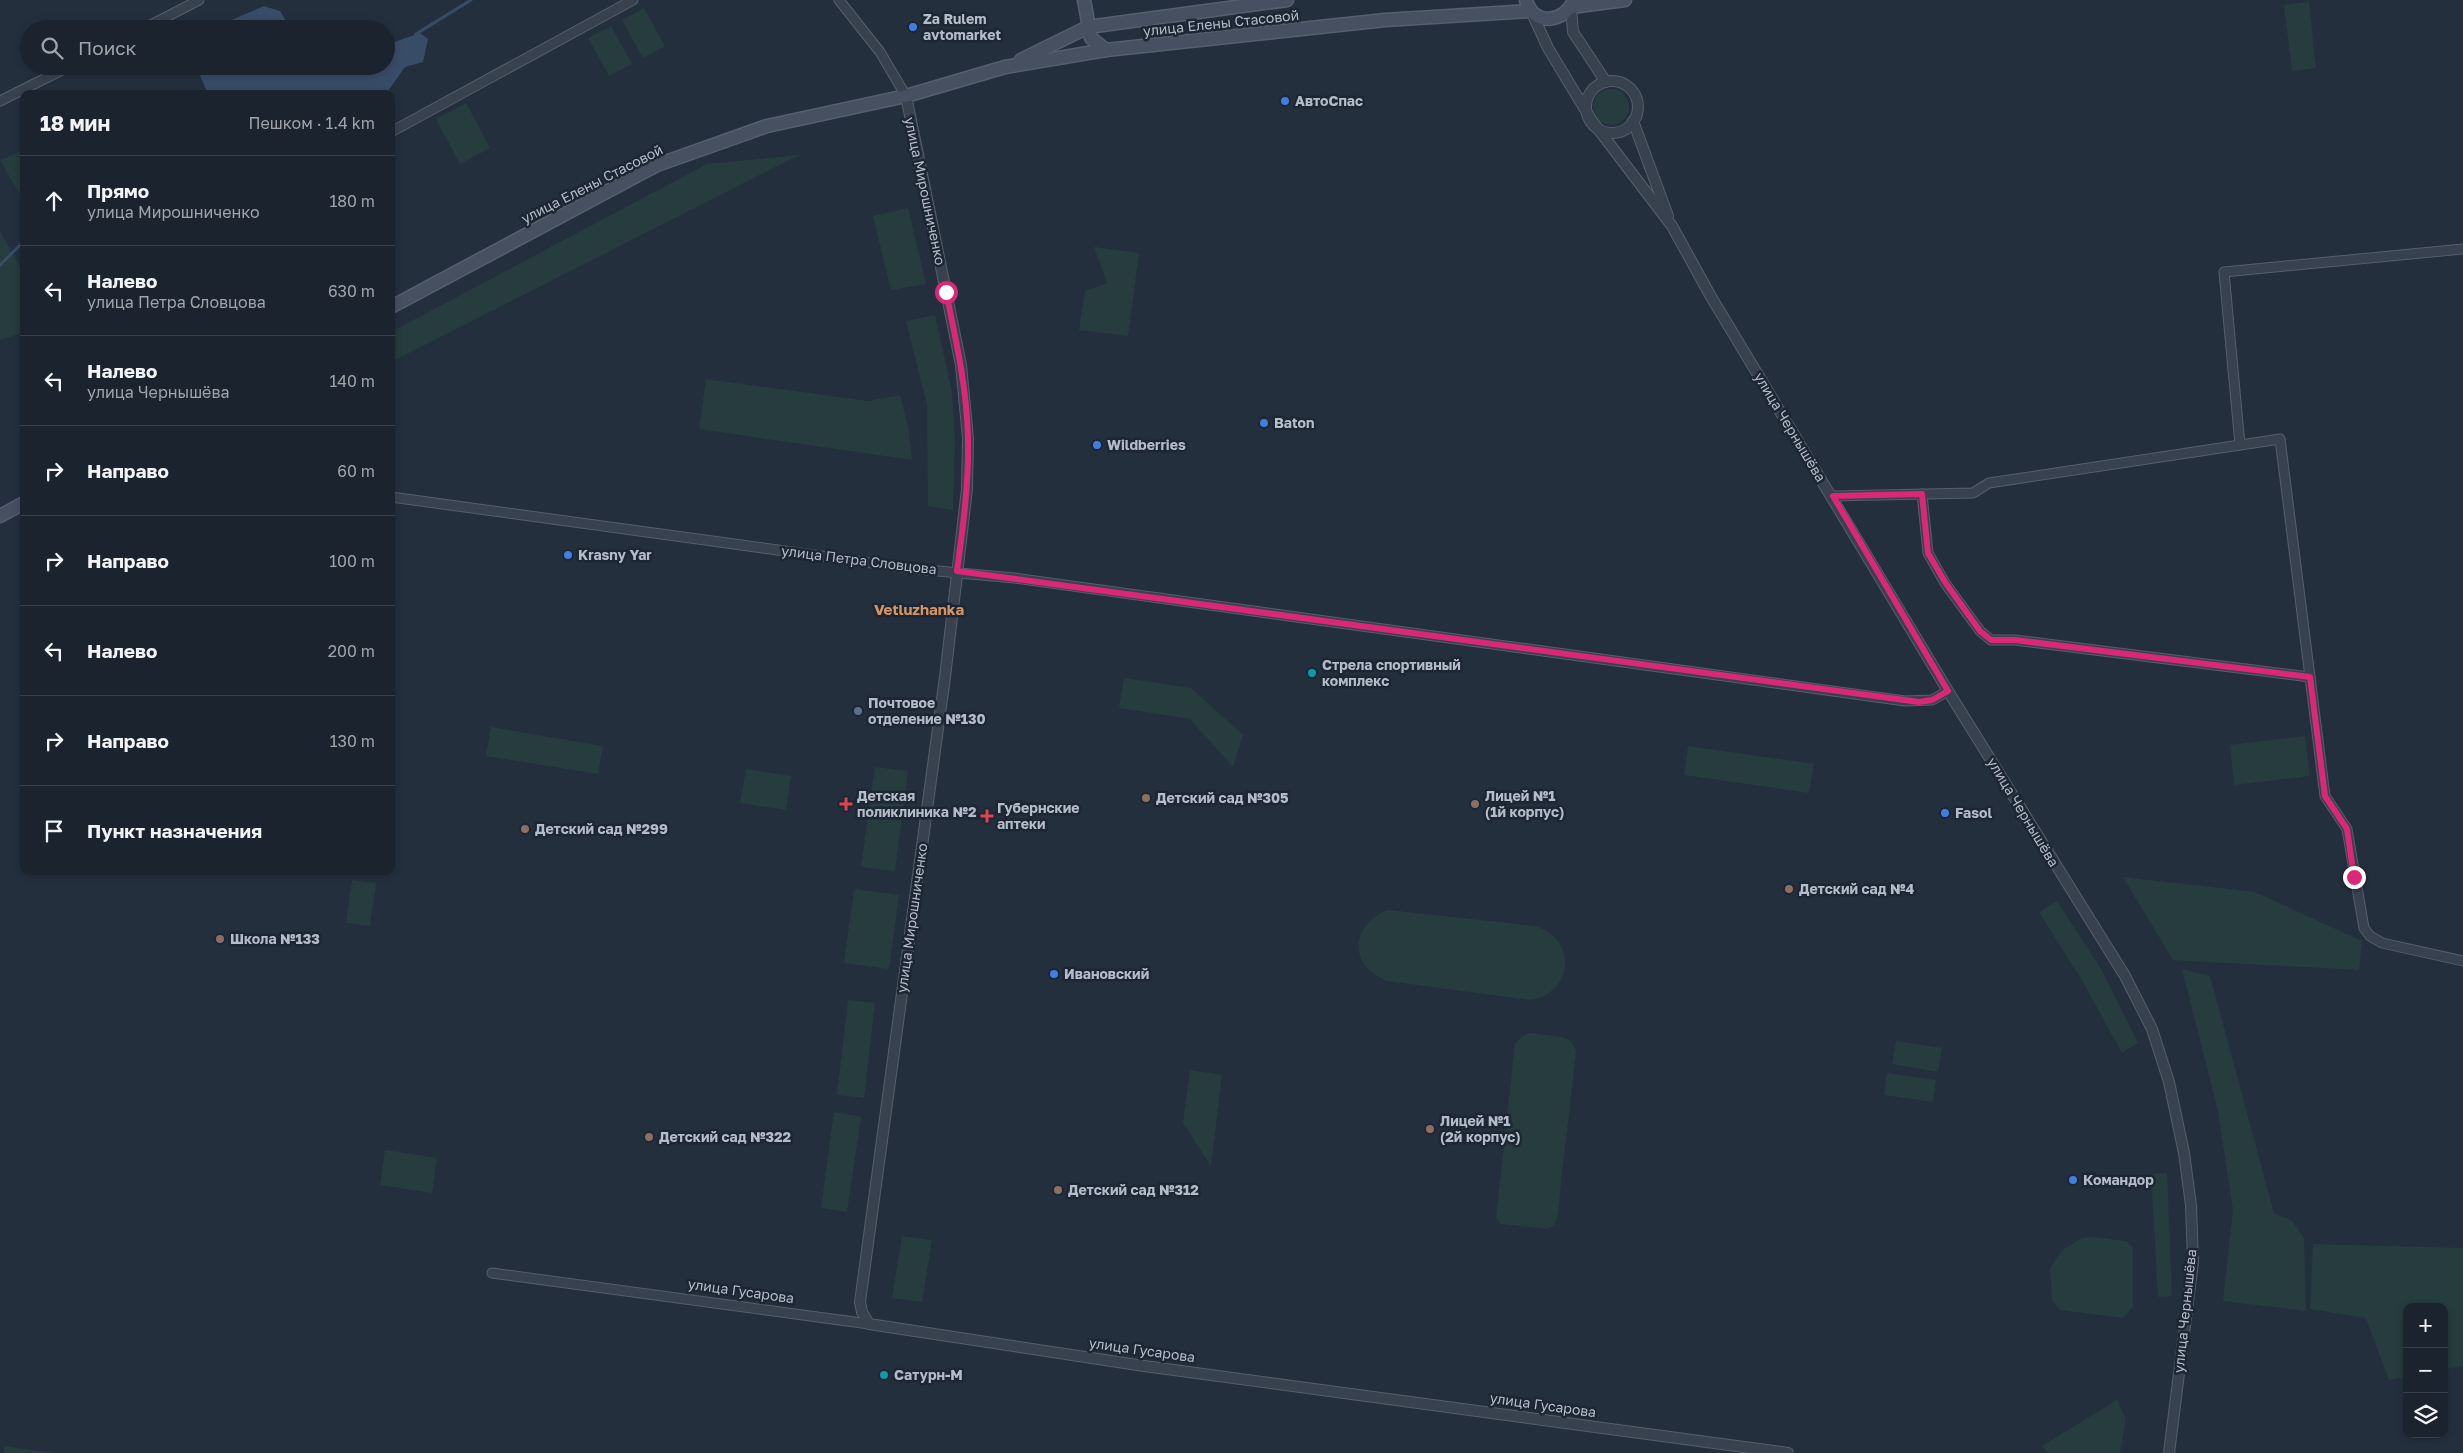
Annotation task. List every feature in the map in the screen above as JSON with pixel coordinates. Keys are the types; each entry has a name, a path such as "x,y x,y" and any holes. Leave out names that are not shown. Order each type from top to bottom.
{"main road":[{"path":"1084,0 1091,38 1106,50"},
{"name":"улица Елены Стасовой","path":"1005,67 1088,27 1287,0"},
{"path":"1528,6 1537,16 1552,19 1566,13 1573,4 1625,0"},
{"name":"улица Елены Стасовой","path":"395,305 657,165 767,126 906,96 1005,67 1106,50 1528,6"},
{"path":"0,516 20,505"}],"street":[{"path":"160,20 199,0"},
{"path":"395,130 633,0"},
{"path":"839,0 880,52 906,96"},
{"path":"1573,4 1573,32 1606,82"},
{"name":"улица Чернышёва","path":"1528,6 1548,48 1592,121 1672,226 1710,295 1833,496 1948,691 2125,976 2152,1029 2170,1082 2184,1154 2191,1205 2193,1262 2169,1453"},
{"path":"22,90 52,75"},
{"name":"улица Чернышёва","path":"1606,82 1620,82 1634,93 1638,110 1634,121 1625,130 1610,134 1605,133 1592,121 1586,104 1586,99 1596,86 1606,82"},
{"path":"0,101 20,91"},
{"name":"улица Мирошниченко","path":"869,1324 862,1312 860,1302 957,571 967,489 968,463 968,438 961,364 906,96"},
{"name":"улица Чернышёва","path":"1634,121 1672,226"},
{"path":"2240,445 2224,272 2463,249"},
{"path":"1833,496 1973,493 1989,483 2280,440 2325,796 2347,829 2364,928 2370,936 2382,943 2463,961"},
{"path":"1922,494 1928,553 1945,582 1974,623 1991,640 2015,640 2310,677"},
{"name":"улица Петра Словцова","path":"395,498 906,567 957,571 1905,701 1932,700 1948,691"},
{"name":"улица Гусарова","path":"492,1273 869,1324 1169,1369 1788,1453"}],"green space":[{"path":"2309,2 2316,68 2292,71 2284,5"},
{"path":"644,8 665,46 643,58 622,20"},
{"path":"611,26 632,64 609,76 588,38"},
{"path":"1611,89 1618,90 1624,94 1628,100 1628,114 1624,120 1618,124 1611,125 1604,124 1598,120 1594,114 1593,107 1594,100 1598,94 1604,90"},
{"path":"466,103 490,148 460,164 436,119"},
{"path":"20,152 20,195 0,160"},
{"path":"799,155 395,360 395,330 707,164"},
{"path":"908,208 926,284 891,290 873,216"},
{"path":"0,231 20,267 20,333 0,340"},
{"path":"1094,247 1139,253 1128,336 1079,330 1085,291 1107,283"},
{"path":"935,315 952,392 955,441 953,510 928,506 927,405 906,321"},
{"path":"706,379 868,401 900,395 909,431 912,460 699,429"},
{"path":"1124,678 1191,688 1243,735 1233,767 1190,719 1119,708"},
{"path":"491,727 603,746 598,774 486,756"},
{"path":"2305,736 2310,776 2234,785 2230,745"},
{"path":"1688,746 1814,764 1809,793 1684,775"},
{"path":"875,767 908,771 895,871 861,867"},
{"path":"746,769 791,776 786,810 740,803"},
{"path":"2123,877 2255,892 2362,941 2359,970 2173,960"},
{"path":"352,880 376,883 370,926 346,923"},
{"path":"854,889 899,895 889,969 844,963"},
{"path":"2057,901 2101,969 2138,1043 2122,1053 2083,982 2039,912"},
{"path":"1388,910 1535,926 1549,933 1559,942 1564,954 1565,966 1562,977 1555,988 1544,996 1529,1000 1387,981 1374,975 1365,966 1360,956 1359,946 1361,935 1366,925 1375,916"},
{"path":"2182,969 2210,976 2274,1213 2292,1221 2304,1238 2306,1311 2223,1301 2233,1210 2218,1111"},
{"path":"848,1000 875,1003 864,1098 837,1095"},
{"path":"1529,1033 1562,1037 1571,1041 1576,1051 1557,1219 1553,1226 1547,1229 1501,1224 1496,1218 1515,1044 1521,1037"},
{"path":"1896,1041 1942,1048 1938,1072 1892,1064"},
{"path":"1190,1070 1222,1075 1211,1166 1183,1123"},
{"path":"1887,1073 1936,1080 1933,1102 1884,1095"},
{"path":"834,1112 861,1117 847,1212 821,1208"},
{"path":"385,1150 437,1158 432,1193 380,1185"},
{"path":"2167,1173 2172,1296 2158,1297 2151,1174"},
{"path":"902,1236 932,1240 922,1302 892,1298"},
{"path":"2093,1237 2126,1241 2133,1247 2133,1307 2123,1318 2060,1310 2052,1301 2050,1269 2061,1251 2082,1238"},
{"path":"2313,1244 2463,1248 2463,1366 2448,1368 2448,1303 2403,1303 2403,1378 2389,1380 2366,1318 2310,1309"},
{"path":"2117,1400 2126,1419 2120,1453 2048,1453 2042,1446"},
{"path":"4,1446 55,1453 4,1453"}],"water":[{"path":"264,6 280,11 286,20 232,20"},
{"path":"420,33 428,39 423,62 405,67 389,90 206,90 200,75 395,75 395,42"}],"waterway":[{"path":"416,34 471,0"},
{"path":"0,265 20,245"}],"place":[{"name":"Za Rulem avtomarket","path":"913,27"},
{"name":"АвтоСпас","path":"1285,101"},
{"name":"Baton","path":"1264,423"},
{"name":"Wildberries","path":"1097,445"},
{"name":"Krasny Yar","path":"568,555"},
{"name":"Стрела спортивный комплекс","path":"1312,673"},
{"name":"Почтовое отделение №130","path":"858,711"},
{"name":"Детский сад №305","path":"1146,798"},
{"name":"Детская поликлиника №2","path":"846,804"},
{"name":"Лицей №1 (1й корпус)","path":"1475,804"},
{"name":"Fasol","path":"1945,813"},
{"name":"Губернские аптеки","path":"987,816"},
{"name":"Детский сад №299","path":"525,829"},
{"name":"Детский сад №4","path":"1789,889"},
{"name":"Школа №133","path":"220,939"},
{"name":"Ивановский","path":"1054,974"},
{"name":"Лицей №1 (2й корпус)","path":"1430,1129"},
{"name":"Детский сад №322","path":"649,1137"},
{"name":"Командор","path":"2073,1180"},
{"name":"Детский сад №312","path":"1058,1190"},
{"name":"Сатурн-М","path":"884,1375"}],"district":[{"name":"Vetluzhanka","path":"919,610"}],"route":[{"path":"946,292 961,364 968,438 967,489 957,571 1349,626 1413,633 1919,702 1932,700 1948,691 1833,496 1922,494 1928,553 1945,582 1980,631 1991,640 2015,640 2310,677 2325,796 2347,829 2354,877"}]}
